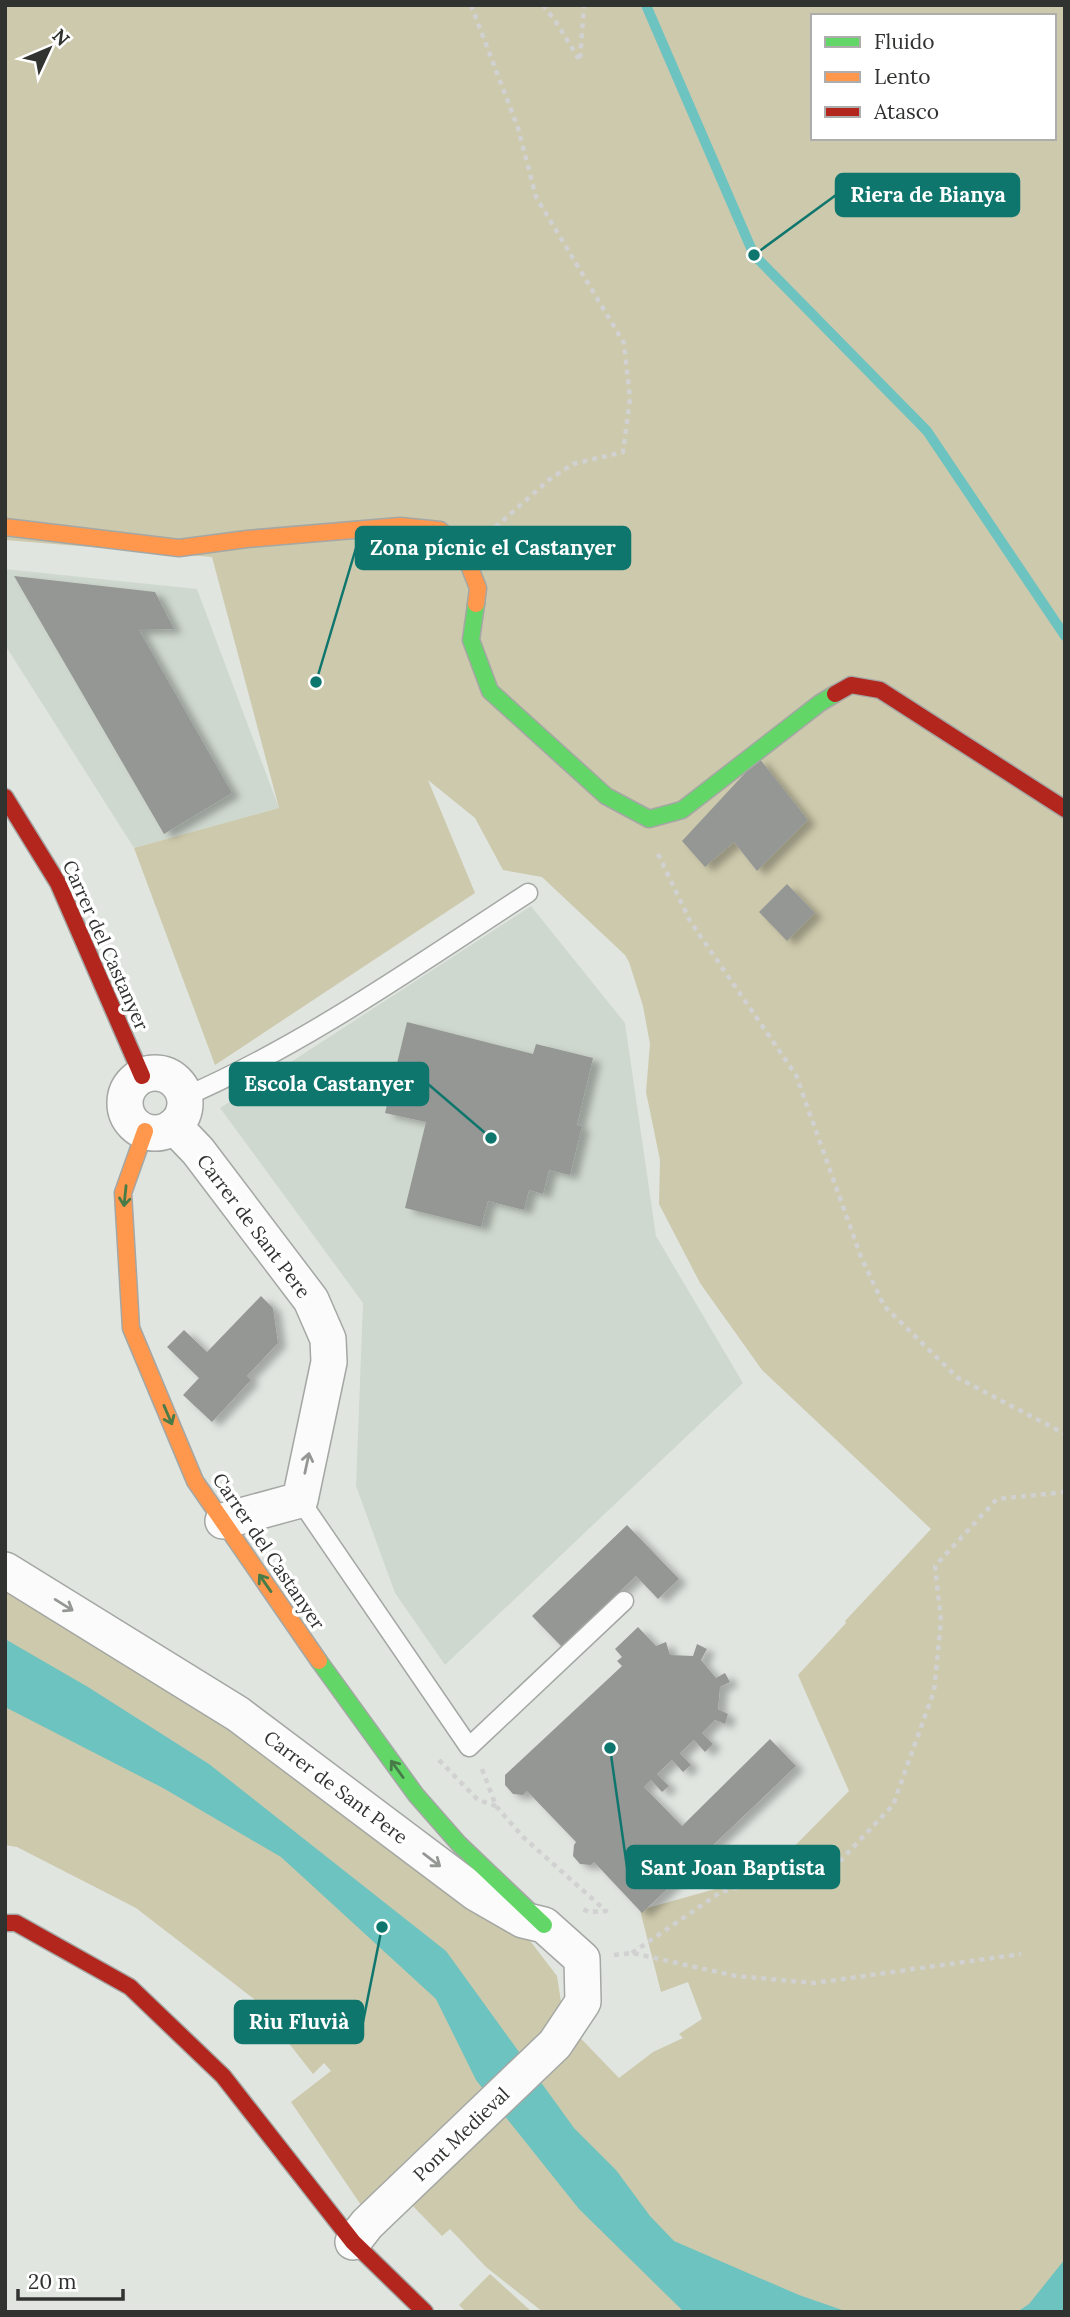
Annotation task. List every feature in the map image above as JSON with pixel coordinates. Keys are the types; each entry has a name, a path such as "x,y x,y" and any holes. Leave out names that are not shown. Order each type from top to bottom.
{"street":[{"path":"5,527 179,548 247,539 400,526 440,530 465,555 478,588 471,640 490,691 606,796 649,819 682,810 820,703 851,685 880,690 1065,809"},
{"name":"Carrer del Castanyer","path":"5,797 58,883 142,1076"},
{"path":"163,1074 173,1079 180,1087 168,1118 134,1123 126,1112 126,1098 131,1084 142,1076 163,1074"},
{"name":"Carrer del Castanyer","path":"168,1118 123,1194 131,1328 195,1481 416,1796 459,1844 544,1925"},
{"name":"Carrer de Sant Pere","path":"168,1118 198,1151 311,1300 328,1339 329,1362 300,1500"},
{"path":"223,1521 300,1500"},
{"name":"Carrer de Sant Pere","path":"5,1570 239,1714 476,1893 523,1920 544,1925 582,1959 583,2002 555,2044"},
{"path":"11,1923 130,1987 149,2004 223,2076 425,2312"},
{"name":"Pont Medieval","path":"360,2233 555,2044"}],"lane":[{"path":"168,1118 210,1086 339,1015 528,893"},
{"path":"300,1500 469,1747 624,1601"}],"path":[{"path":"465,555 550,479 572,464 623,452 630,399 624,343 536,197 518,128 471,5"},
{"path":"543,5 580,61 584,5"},
{"path":"649,819 659,857 690,922 796,1075 860,1257 884,1306 958,1378 1065,1434"},
{"path":"1021,1954 814,1983 736,1976 632,1953 721,1892 841,1860 893,1805 934,1691 940,1621 935,1566 997,1499 1065,1492"},
{"path":"469,1747 479,1762 496,1806 523,1837"}],"shaded area":[{"path":"5,5 1065,5 1065,2312 543,2312 486,2267 450,2229 442,2236 409,2202 363,2208 291,2102 331,2071 324,2063 313,2074 254,1999 136,1908 17,1847 5,1845 5,1582 228,1715 409,1855 531,1942 557,1976 564,2021 619,2078 653,2052 683,2038 679,2034 702,2019 688,1982 661,1992 640,1910 766,1875 849,1791 798,1675 931,1529 762,1370 700,1283 659,1204 660,1160 646,1092 650,1044 643,1006 625,955 542,877 503,870 475,818 428,780 475,893 215,1065 134,848 279,808 212,557 5,540"},
{"path":"5,569 197,589 279,808 134,848 5,645"},
{"path":"531,906 625,1023 656,1236 743,1383 445,1665 395,1593 356,1486 363,1303 220,1108"},
{"path":"490,2274 532,2312 466,2312 459,2305"}],"water":[{"path":"5,1639 88,1687 209,1764 446,1951 574,2128 616,2170 650,2216 674,2241 799,2295 848,2312 684,2312 579,2209 476,2080 436,1999 281,1857 163,1788 5,1707"},
{"path":"1065,2259 1065,2312 1017,2312 1029,2304"}],"building":[{"path":"14,576 155,592 174,629 139,630 232,793 164,834"},
{"path":"759,758 808,820 757,871 734,842 705,867 682,841"},
{"path":"787,884 815,913 787,941 759,912"},
{"path":"407,1022 533,1054 536,1044 593,1058 577,1125 582,1126 570,1175 549,1170 543,1194 529,1190 524,1210 488,1201 481,1227 405,1208 426,1122 385,1113"},
{"path":"261,1296 273,1308 278,1343 247,1376 251,1380 212,1422 183,1395 199,1378 167,1347 184,1330 207,1352"},
{"path":"627,1525 679,1579 658,1599 636,1576 562,1647 532,1616"},
{"path":"638,1627 656,1646 666,1642 670,1655 693,1656 697,1644 707,1649 701,1660 716,1678 725,1673 730,1682 720,1687 718,1709 728,1714 725,1724 715,1720 702,1733 713,1744 705,1752 694,1740 680,1753 691,1765 683,1772 672,1760 657,1774 669,1786 662,1792 651,1780 644,1787 682,1826 770,1739 796,1766 642,1913 594,1862 591,1865 580,1864 573,1856 576,1842 527,1791 523,1795 513,1794 505,1785 505,1775 622,1666 617,1661 622,1657 615,1649"}],"waterway":[{"path":"646,5 754,255 927,431 1065,636"}],"traffic: fast":[{"path":"476,604 471,640 490,691 606,796 649,819 682,810 835,694"},
{"path":"319,1661 416,1795 459,1844 544,1925"}],"traffic: slow":[{"path":"5,527 179,548 247,539 400,526 440,530 465,555 478,588 476,604"},
{"path":"145,1131 123,1193 131,1328 195,1481 319,1661"}],"traffic: jam":[{"path":"835,694 851,685 880,690 1065,809"},
{"path":"5,797 58,883 142,1076"},
{"path":"5,1923 16,1923 130,1987 223,2076 353,2242 425,2312"}],"place":[{"name":"Riera de Bianya","path":"754,255"},
{"name":"Zona pícnic el Castanyer","path":"316,682"},
{"name":"Escola Castanyer","path":"491,1138"},
{"name":"Sant Joan Baptista","path":"610,1748"},
{"name":"Riu Fluvià","path":"382,1927"}]}
